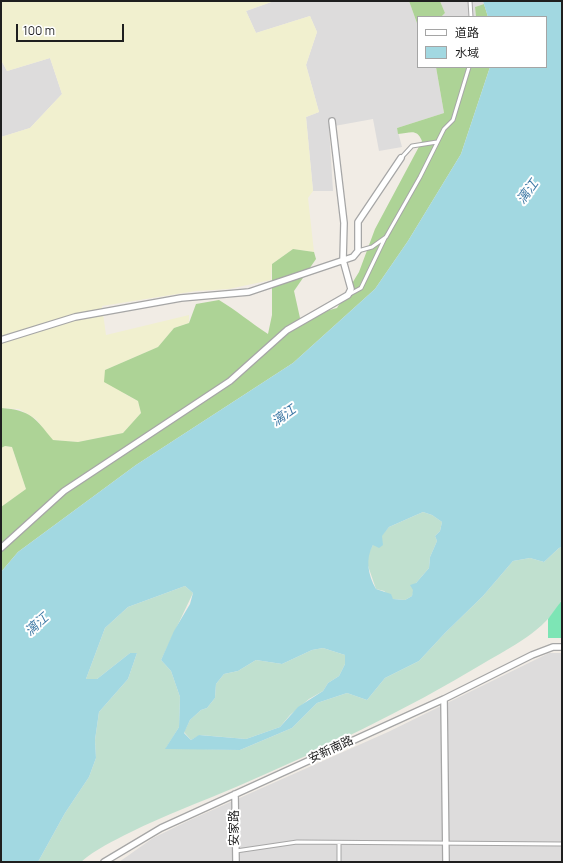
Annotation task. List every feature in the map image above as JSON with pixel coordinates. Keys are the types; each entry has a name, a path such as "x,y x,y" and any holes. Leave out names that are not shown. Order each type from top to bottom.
{"street":[{"path":"1,548 64,491 230,381 287,330 348,295 351,289 343,260 344,223 332,121"},
{"path":"1,340 75,317 181,298 249,292 353,257 358,251 358,222 401,158"},
{"name":"安新南路","path":"104,862 161,828 444,699 532,655 553,647 562,647"},
{"path":"444,699 446,862"},
{"name":"安家路","path":"235,794 236,862"}],"lane":[{"path":"470,1 471,16"},
{"path":"348,295 361,288 386,237 420,177 444,129 453,120 469,68"},
{"path":"401,158 412,146 438,142"},
{"path":"358,251 372,247 386,237"},
{"path":"236,851 297,842 562,844"},
{"path":"339,843 339,862"}],"shaded area":[{"path":"274,1 409,1 417,23 417,68 436,68 444,113 397,128 402,147 379,151 373,119 329,127 333,191 313,191 306,117 319,112 306,65 317,32 310,16 256,33 246,11"},
{"path":"440,1 483,1 484,4 475,7 476,16 442,16 445,13"},
{"path":"50,58 62,94 30,128 1,137 1,60 7,71"},
{"path":"549,653 562,653 562,862 119,862 153,838 190,820 388,732"}],"green space":[{"path":"1,1 274,1 246,11 256,33 310,16 317,32 306,65 319,112 306,117 313,191 308,198 314,252 293,249 272,264 271,280 229,289 196,291 102,306 106,335 189,315 189,323 174,328 158,347 105,370 125,394 138,401 141,413 123,433 78,442 52,440 36,419 19,409 1,408 1,137 30,128 62,94 50,58 7,71 1,60"},
{"path":"409,1 440,1 445,13 442,16 417,16 417,23"},
{"path":"484,4 488,16 476,16 475,7"},
{"path":"436,68 490,68 461,154 408,241 375,289 293,363 136,465 18,552 1,572 1,507 26,489 12,447 5,446 1,448 1,408 19,411 32,416 53,440 78,442 123,433 141,413 138,401 104,382 105,370 158,347 174,328 189,323 196,304 219,300 268,334 272,315 272,264 293,249 314,252 316,259 294,291 300,318 337,308 359,272 375,229 422,141 418,134 413,132 398,134 397,128 444,113"},
{"path":"4,446 12,447 26,489 1,507 1,448"},
{"path":"423,512 432,515 442,522 440,531 435,536 437,541 430,557 429,568 416,583 412,596 405,600 393,599 384,591 376,589 367,563 368,554 373,545 389,527"},
{"path":"562,547 561,601 554,612 537,630 505,651 393,714 268,773 144,826 105,846 81,862 38,862 65,813 89,777 96,758 95,740 99,712 128,679 137,653 130,653 97,679 86,679 105,628 128,607 185,586 193,593 161,660 171,671 180,697 179,727 166,748 240,750 292,728 317,703 347,693 367,700 385,678 419,661 483,596 513,561 530,558 544,562"},
{"path":"562,600 562,638 548,638 548,619"},
{"path":"323,648 345,655 345,664 339,676 328,683 323,691 309,699 290,715 280,727 246,739 200,735 191,740 184,732 190,720 201,710 207,708 215,698 216,684 224,674 238,671 256,660 282,664 312,650"}],"water":[{"name":"漓江","path":"483,1 562,1 562,547 544,562 530,558 513,561 483,596 419,661 385,678 367,700 347,693 317,703 292,728 240,750 165,749 179,727 180,697 171,671 161,660 174,631 190,604 193,593 185,586 128,607 105,628 86,679 97,679 130,653 137,653 128,679 99,712 95,740 96,758 89,777 65,813 38,862 1,862 1,572 18,552 136,465 293,363 375,289 408,241 461,154 490,68 547,68 547,16 488,16","holes":["423,512 432,515 442,522 440,531 435,536 437,541 430,557 429,568 416,583 410,585 413,590 412,596 405,600 393,599 391,594 376,589 368,567 369,556 373,545 379,548 383,545 382,536 389,527","323,648 345,655 345,664 339,676 328,683 323,691 298,707 280,727 246,739 199,735 191,740 184,733 190,720 201,710 207,708 215,698 216,684 224,674 238,671 256,660 282,664 312,650"]}]}
